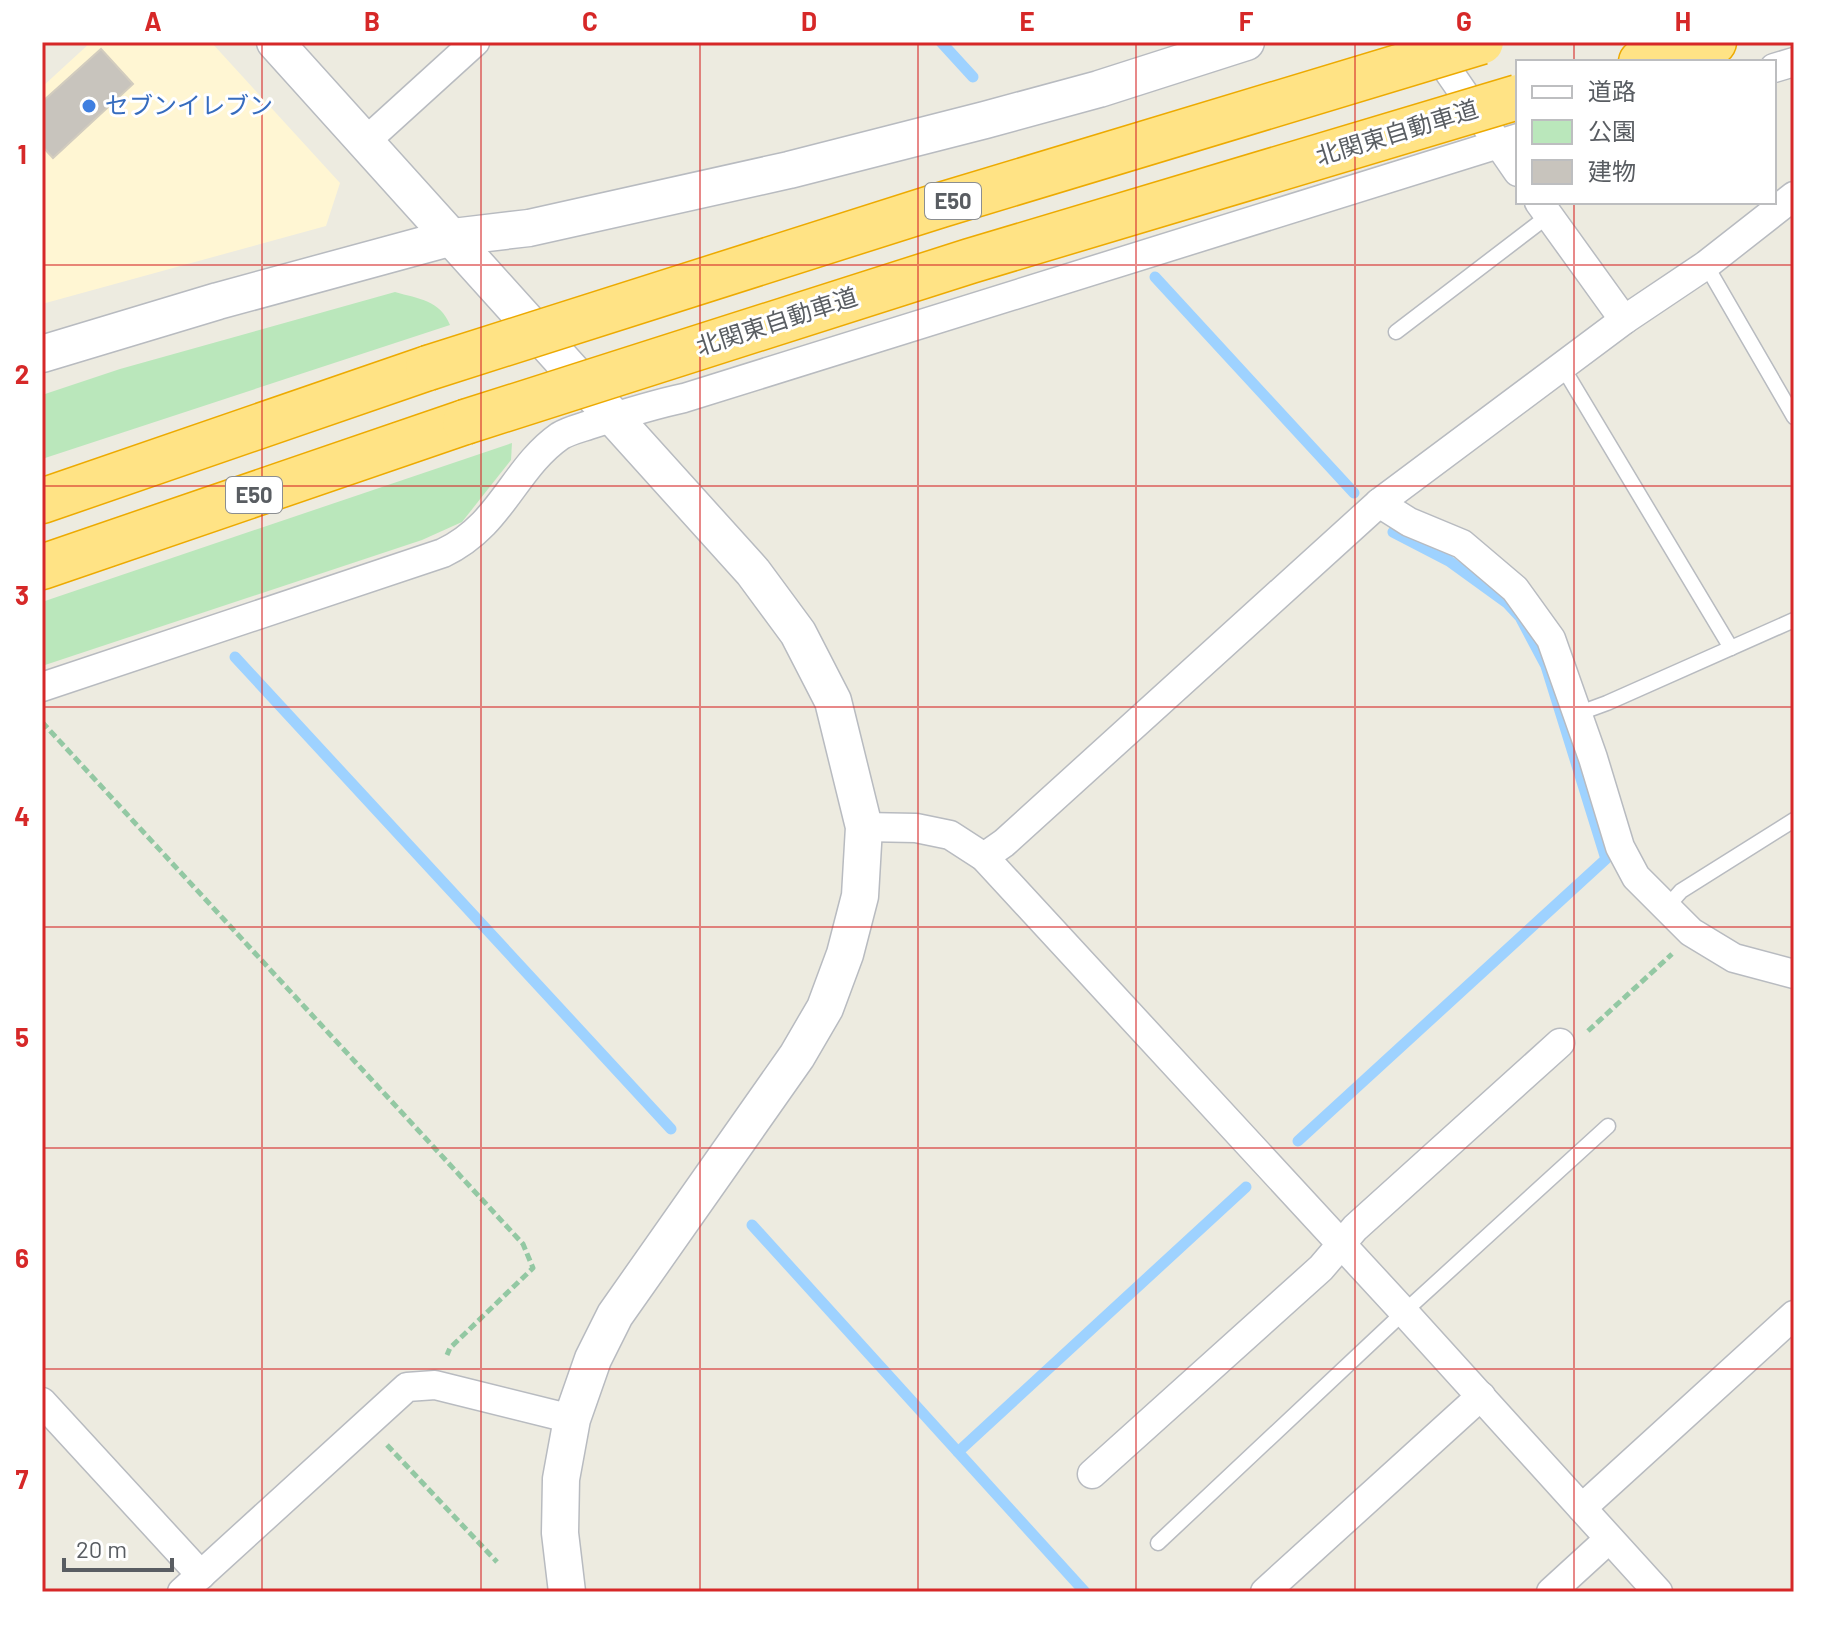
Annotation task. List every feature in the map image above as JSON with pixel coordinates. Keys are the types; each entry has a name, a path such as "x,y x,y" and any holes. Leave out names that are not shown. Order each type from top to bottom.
{"highway":[{"name":"E50","path":"42,501 428,368 941,205 1481,42"},
{"path":"1648,60 1714,42"},
{"name":"北関東自動車道","path":"42,567 465,422 970,261 1516,98"}],"street":[{"path":"275,42 753,572 798,633 833,701 864,827 860,896 845,954 825,1008 768,1101 615,1315 593,1359 572,1419 561,1479 560,1533 567,1592"},
{"path":"366,141 475,42"},
{"path":"42,354 218,301 453,237 529,228 803,166 1085,93 1246,42"},
{"path":"1428,42 1508,141 1516,166"},
{"path":"42,687 462,544 485,525 543,452 562,435 1508,141"},
{"path":"984,857 1004,843 1379,503 1624,320 1706,265 1794,196"},
{"path":"1544,209 1624,320"},
{"path":"1379,503 1409,522 1462,544 1515,589 1551,639 1620,847 1636,877 1691,932 1734,958 1794,974"},
{"path":"864,827 916,828 950,835 984,857 1658,1592"},
{"path":"1092,1474 1321,1268 1355,1228 1560,1043"},
{"path":"1582,1508 1794,1315"},
{"path":"42,1402 191,1583 407,1387 435,1385 572,1419"},
{"path":"1265,1592 1481,1396"},
{"path":"1551,1592 1609,1539"}],"lane":[{"path":"1396,332 1544,209"},
{"path":"1706,265 1794,417"},
{"path":"1562,366 1731,648"},
{"path":"1577,714 1794,620"},
{"path":"1665,909 1681,891 1794,820"},
{"path":"1158,1543 1608,1126"}],"path":[{"path":"42,722 523,1244 533,1268 450,1348 435,1385"},
{"path":"1560,1043 1583,1036 1678,948 1691,932"},
{"path":"367,1423 497,1562"}],"shaded area":[{"path":"91,42 211,42 340,183 326,226 42,304 42,87"}],"green space":[{"path":"395,292 435,305 450,325 42,459 42,395 120,369"},
{"path":"512,443 511,460 462,522 422,540 42,666 42,602"}],"building":[{"path":"101,49 133,84 53,158 42,146 42,102"}],"waterway":[{"path":"941,42 973,77"},
{"path":"1155,277 1354,493"},
{"path":"1298,1141 1606,859 1546,666 1520,617 1507,603 1449,561 1393,532"},
{"path":"235,657 671,1129"},
{"path":"958,1452 1246,1187"},
{"path":"752,1225 1085,1592"}],"place":[{"name":"セブンイレブン","path":"89,106"}]}
